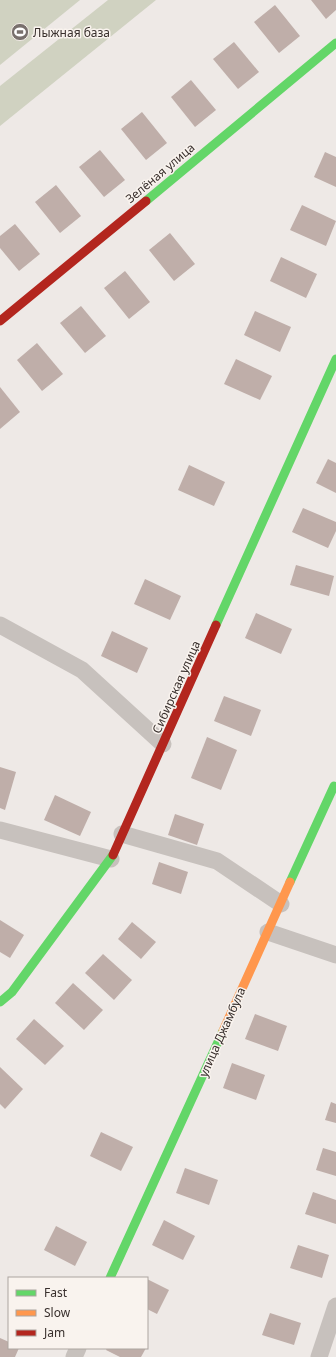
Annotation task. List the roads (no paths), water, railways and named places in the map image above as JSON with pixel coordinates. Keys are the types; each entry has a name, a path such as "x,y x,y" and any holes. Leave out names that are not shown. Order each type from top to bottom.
{"street":[{"name":"Зелёная улица","path":"0,321 336,43"},
{"name":"Сибирская улица","path":"0,1002 12,992 111,859 336,359"},
{"path":"0,625 82,670 163,744"},
{"name":"улица Джамбула","path":"110,1277 334,786"},
{"path":"0,830 111,859"},
{"path":"122,834 217,861 281,904"},
{"path":"268,932 336,955"},
{"path":"319,1357 336,1306"}],"place":[{"name":"Лыжная база","path":"20,32"}]}
